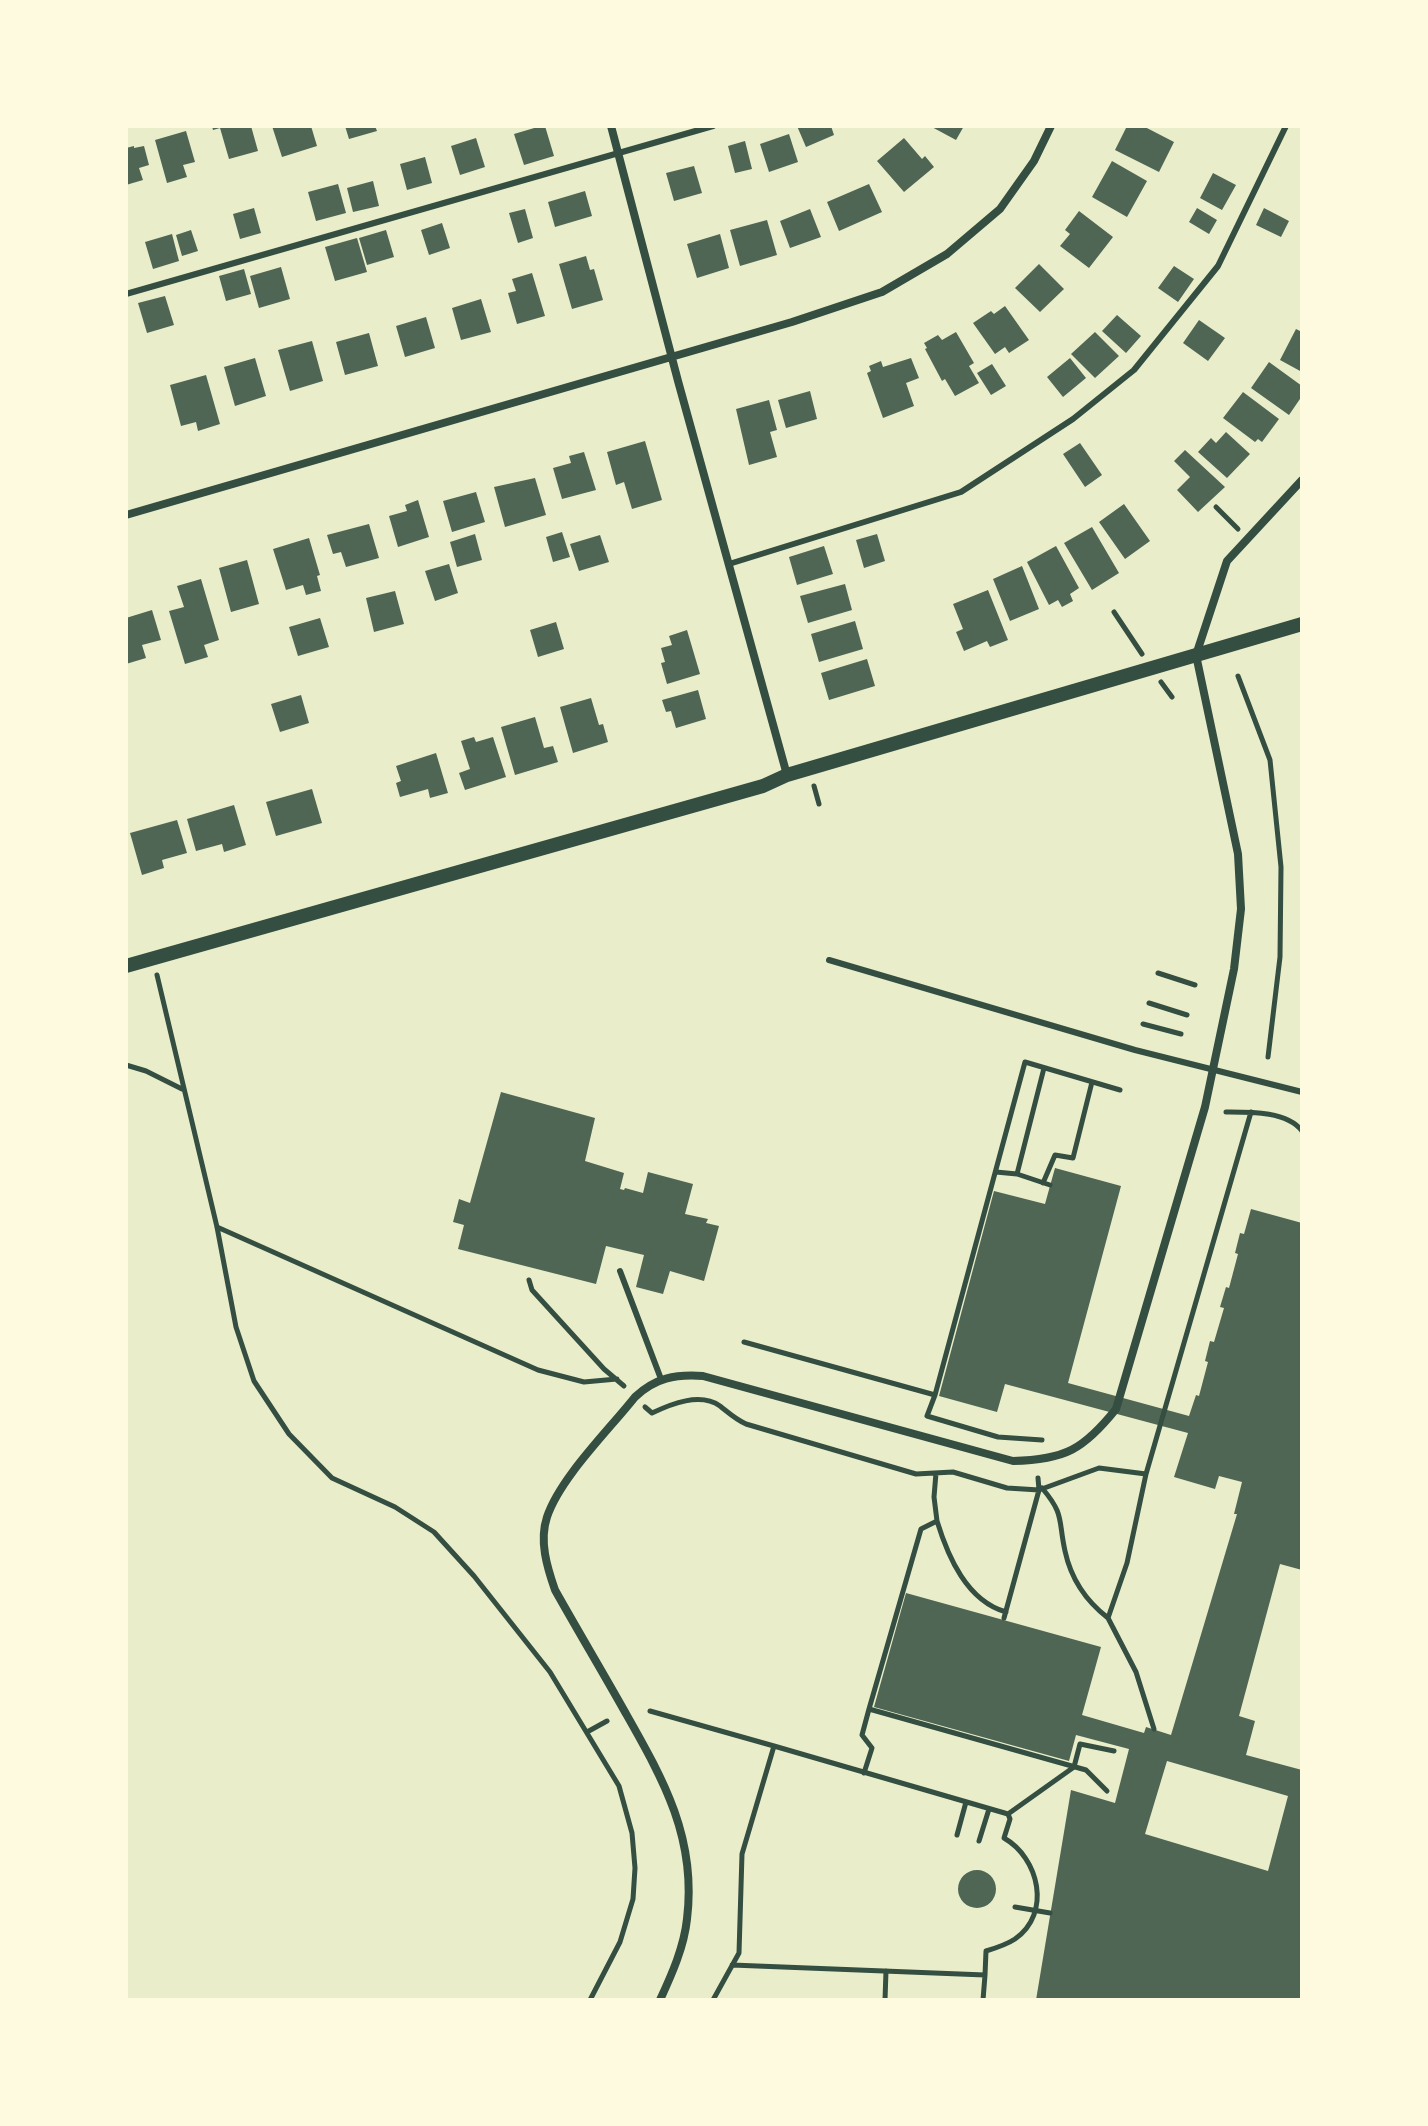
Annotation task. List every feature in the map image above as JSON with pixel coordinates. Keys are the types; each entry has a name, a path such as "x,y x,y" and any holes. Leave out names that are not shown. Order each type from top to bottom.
{"street":[{"path":"611,126 787,775"},
{"path":"126,515 792,322 882,292 947,254 1000,209 1034,161 1051,126"},
{"path":"660,2000 675,1968 687,1922 689,1896 681,1831 667,1787 555,1590 547,1566 544,1540 547,1518 565,1484 635,1397 647,1385 679,1374 703,1376 1013,1461 1040,1461 1075,1449 1096,1434 1116,1409 1205,1107 1234,969 1241,909 1238,854 1196,655 1227,561 1302,480"},
{"path":"126,966 763,786 787,775 1302,624"}],"lane":[{"path":"126,294 713,126"},
{"path":"729,564 961,492 1073,419 1134,370 1218,266 1286,126"},
{"path":"829,960 1212,1071 1302,1092"},
{"path":"620,1271 661,1379"}],"path":[{"path":"1216,507 1248,539"},
{"path":"1238,676 1270,760 1281,867 1280,957 1268,1057"},
{"path":"153,958 217,1227 236,1327 254,1381 289,1434 332,1478 395,1507 434,1532 474,1576 550,1672 619,1786 632,1833 635,1868 633,1899 620,1942 590,2000"},
{"path":"1158,973 1195,985"},
{"path":"1149,1003 1187,1015"},
{"path":"1143,1024 1181,1034"},
{"path":"1043,1440 998,1437 927,1416 1025,1062 1120,1090"},
{"path":"126,1065 146,1071 183,1090"},
{"path":"1017,1174 1044,1068"},
{"path":"1043,1183 1055,1155 1073,1158 1092,1082"},
{"path":"1226,1112 1251,1112 1295,1121 1302,1131"},
{"path":"1108,1618 1127,1563 1146,1474 1251,1112"},
{"path":"996,1172 1017,1174 1050,1185"},
{"path":"217,1227 538,1370 584,1382 618,1379 604,1369 532,1290 529,1280"},
{"path":"744,1342 935,1395"},
{"path":"652,1413 671,1403 697,1399 718,1404 729,1416 746,1424 916,1474 953,1472 1007,1488 1040,1489 1099,1468 1146,1474"},
{"path":"936,1473 934,1497 937,1521 951,1559 964,1580 990,1608 1005,1615 1040,1489 1038,1478"},
{"path":"1040,1489 1057,1506 1065,1552 1080,1590 1091,1605 1108,1618 1136,1672 1154,1729"},
{"path":"864,1773 872,1748 862,1735 921,1529 937,1521"},
{"path":"869,1709 1086,1770 1107,1791"},
{"path":"650,1711 1008,1814"},
{"path":"587,1732 607,1721"},
{"path":"1008,1814 1074,1767 1082,1736"},
{"path":"1080,1744 1114,1751"},
{"path":"713,2000 739,1953 742,1854 774,1746"},
{"path":"957,1835 966,1802"},
{"path":"979,1841 989,1809"},
{"path":"983,2000 986,1951 1015,1939 1023,1932 1033,1911 1037,1885 1036,1876 1022,1851 1004,1838 1010,1819 1008,1814"},
{"path":"1015,1907 1050,1913"},
{"path":"732,1965 985,1975"},
{"path":"885,2000 886,1971"}],"building":[{"path":"212,126 251,126 258,151 229,159 220,128 213,130"},
{"path":"272,126 311,126 317,146 282,157"},
{"path":"345,126 375,126 377,131 349,139"},
{"path":"545,126 554,156 524,165 514,134"},
{"path":"797,126 831,126 834,135 806,147"},
{"path":"930,126 964,126 956,140"},
{"path":"1127,126 1143,126 1174,142 1159,172 1115,150"},
{"path":"186,131 195,162 183,165 187,177 167,183 155,140"},
{"path":"789,134 798,162 769,172 760,144"},
{"path":"476,138 485,167 460,175 451,146"},
{"path":"904,138 922,159 925,156 934,167 904,192 877,161"},
{"path":"745,141 752,169 735,173 728,146"},
{"path":"144,146 149,165 139,168 143,180 126,185 126,148"},
{"path":"425,157 432,183 407,190 400,164"},
{"path":"1112,161 1147,181 1127,217 1092,197"},
{"path":"694,166 702,193 674,201 666,173"},
{"path":"1213,173 1236,185 1222,210 1200,198"},
{"path":"373,181 379,206 353,212 347,188"},
{"path":"338,184 346,213 316,221 308,192"},
{"path":"869,184 882,212 839,231 827,202"},
{"path":"585,191 592,216 555,227 548,202"},
{"path":"254,208 261,233 240,239 233,214"},
{"path":"1197,208 1217,220 1209,234 1189,222"},
{"path":"1264,208 1289,221 1281,237 1256,225"},
{"path":"525,209 533,238 518,243 509,213"},
{"path":"810,209 821,237 790,248 780,221"},
{"path":"1079,211 1113,237 1089,268 1060,246 1070,234 1065,230"},
{"path":"767,220 777,255 740,266 730,230"},
{"path":"442,223 450,248 429,255 421,230"},
{"path":"191,230 198,251 182,256 176,235"},
{"path":"386,230 394,257 367,265 359,238"},
{"path":"172,234 179,261 153,269 145,242"},
{"path":"720,234 729,268 697,278 687,244"},
{"path":"357,238 367,272 335,281 325,247"},
{"path":"586,256 590,270 594,269 603,300 572,309 559,264"},
{"path":"1039,264 1064,289 1040,312 1015,288"},
{"path":"1174,266 1194,279 1178,302 1158,288"},
{"path":"281,267 290,299 259,308 250,276"},
{"path":"244,269 251,294 226,301 219,276"},
{"path":"532,273 545,316 517,324 508,293 516,291 512,279"},
{"path":"165,296 174,325 147,333 138,303"},
{"path":"481,299 491,332 461,340 452,308"},
{"path":"1005,306 1029,340 1009,353 1005,347 995,354 973,323"},
{"path":"1117,315 1141,336 1126,353 1102,331"},
{"path":"426,317 435,348 405,357 396,326"},
{"path":"1199,320 1225,338 1208,361 1183,343"},
{"path":"1296,329 1302,332 1302,372 1280,360"},
{"path":"956,332 974,363 969,366 979,383 955,396 945,379 942,381 924,343 938,335 942,340"},
{"path":"1095,332 1119,356 1095,378 1071,354"},
{"path":"369,333 378,366 345,375 336,342"},
{"path":"312,341 323,381 290,391 278,350"},
{"path":"255,358 266,396 235,406 224,367"},
{"path":"911,358 919,378 906,383 914,406 883,418 867,373 871,371 869,366 881,361 883,367"},
{"path":"1070,358 1086,378 1063,397 1047,377"},
{"path":"1269,362 1302,386 1302,396 1289,415 1251,388"},
{"path":"992,364 1006,386 991,395 977,373"},
{"path":"206,375 220,424 198,431 196,422 181,426 170,385"},
{"path":"810,391 817,419 786,428 778,400"},
{"path":"1243,392 1279,419 1262,442 1258,439 1255,442 1223,418"},
{"path":"769,400 777,430 770,432 777,457 749,465 736,409"},
{"path":"1226,432 1250,454 1227,478 1198,452 1211,438 1216,443"},
{"path":"645,441 662,500 632,509 624,482 616,485 607,452"},
{"path":"1080,443 1102,475 1085,487 1063,454"},
{"path":"1185,450 1225,487 1198,512 1177,490 1190,477 1174,461"},
{"path":"584,452 596,490 562,499 553,468 571,463 569,456"},
{"path":"535,478 546,515 505,527 494,487"},
{"path":"476,492 485,522 452,532 443,501"},
{"path":"418,500 429,537 398,547 389,516 407,511 405,505"},
{"path":"1124,504 1150,541 1125,559 1099,522"},
{"path":"369,524 379,558 346,567 341,552 333,554 327,535"},
{"path":"1092,527 1119,573 1092,590 1064,543"},
{"path":"562,532 570,557 553,562 546,537"},
{"path":"475,534 482,560 457,567 450,542"},
{"path":"877,534 885,561 864,568 856,540"},
{"path":"600,535 609,562 579,571 570,544"},
{"path":"309,538 320,575 317,576 321,591 306,595 303,585 286,590 273,549"},
{"path":"824,546 833,574 797,585 789,557"},
{"path":"1056,546 1079,588 1070,594 1073,601 1062,607 1058,600 1049,605 1027,562"},
{"path":"247,560 259,604 231,612 219,568"},
{"path":"449,564 458,593 435,601 425,571"},
{"path":"1022,566 1039,609 1010,621 993,579"},
{"path":"201,579 219,640 204,645 208,657 185,664 169,611 184,607 177,586"},
{"path":"845,584 852,610 808,623 800,596"},
{"path":"988,590 1008,640 990,647 987,641 964,651 956,632 963,629 953,604"},
{"path":"395,591 404,624 374,632 366,598"},
{"path":"152,610 161,640 142,645 146,658 126,664 126,618"},
{"path":"320,618 329,647 298,656 289,627"},
{"path":"855,621 863,649 819,662 811,634"},
{"path":"556,622 564,649 538,657 530,630"},
{"path":"687,630 700,674 667,684 661,663 665,662 661,648 672,645 669,636"},
{"path":"867,659 875,686 829,700 821,673"},
{"path":"698,690 706,719 676,728 671,711 666,712 662,700"},
{"path":"301,695 309,723 280,732 271,704"},
{"path":"591,698 608,742 573,753 560,707"},
{"path":"535,717 544,748 553,746 558,762 515,775 501,727"},
{"path":"474,737 476,742 493,737 506,777 465,790 459,773 470,769 461,741"},
{"path":"436,753 448,793 430,798 428,789 400,797 396,783 401,781 396,766"},
{"path":"312,789 322,823 276,836 266,802"},
{"path":"234,805 246,845 224,852 222,844 196,851 187,819"},
{"path":"177,820 187,853 162,860 164,868 142,875 130,833"},
{"path":"501,1092 595,1118 585,1161 624,1173 620,1189 643,1193 648,1172 693,1184 685,1214 708,1219 706,1223 719,1226 704,1281 670,1271 663,1294 636,1287 644,1255 606,1246 596,1284 458,1249 464,1225 453,1222 459,1199 470,1203"},
{"path":"1055,1168 1121,1186 1068,1383 1189,1416 1196,1395 1199,1396 1210,1341 1214,1342 1224,1308 1220,1307 1226,1287 1229,1288 1238,1254 1235,1253 1240,1233 1244,1234 1251,1209 1302,1223 1302,1570 1280,1564 1239,1716 1255,1721 1246,1755 1302,1770 1302,2000 1036,2000 1071,1790 1115,1803 1129,1749 1076,1735 1069,1761 874,1707 906,1593 1101,1647 1082,1715 1144,1733 1146,1727 1171,1735 1237,1514 1234,1514 1242,1482 1219,1476 1215,1489 1174,1477 1188,1433 1005,1384 997,1412 939,1396 994,1191 1045,1204","holes":["1167,1761 1288,1796 1268,1871 1145,1834"]},
{"path":"977,1870 990,1876 996,1889 990,1902 977,1908 964,1902 958,1889 964,1876"}]}
